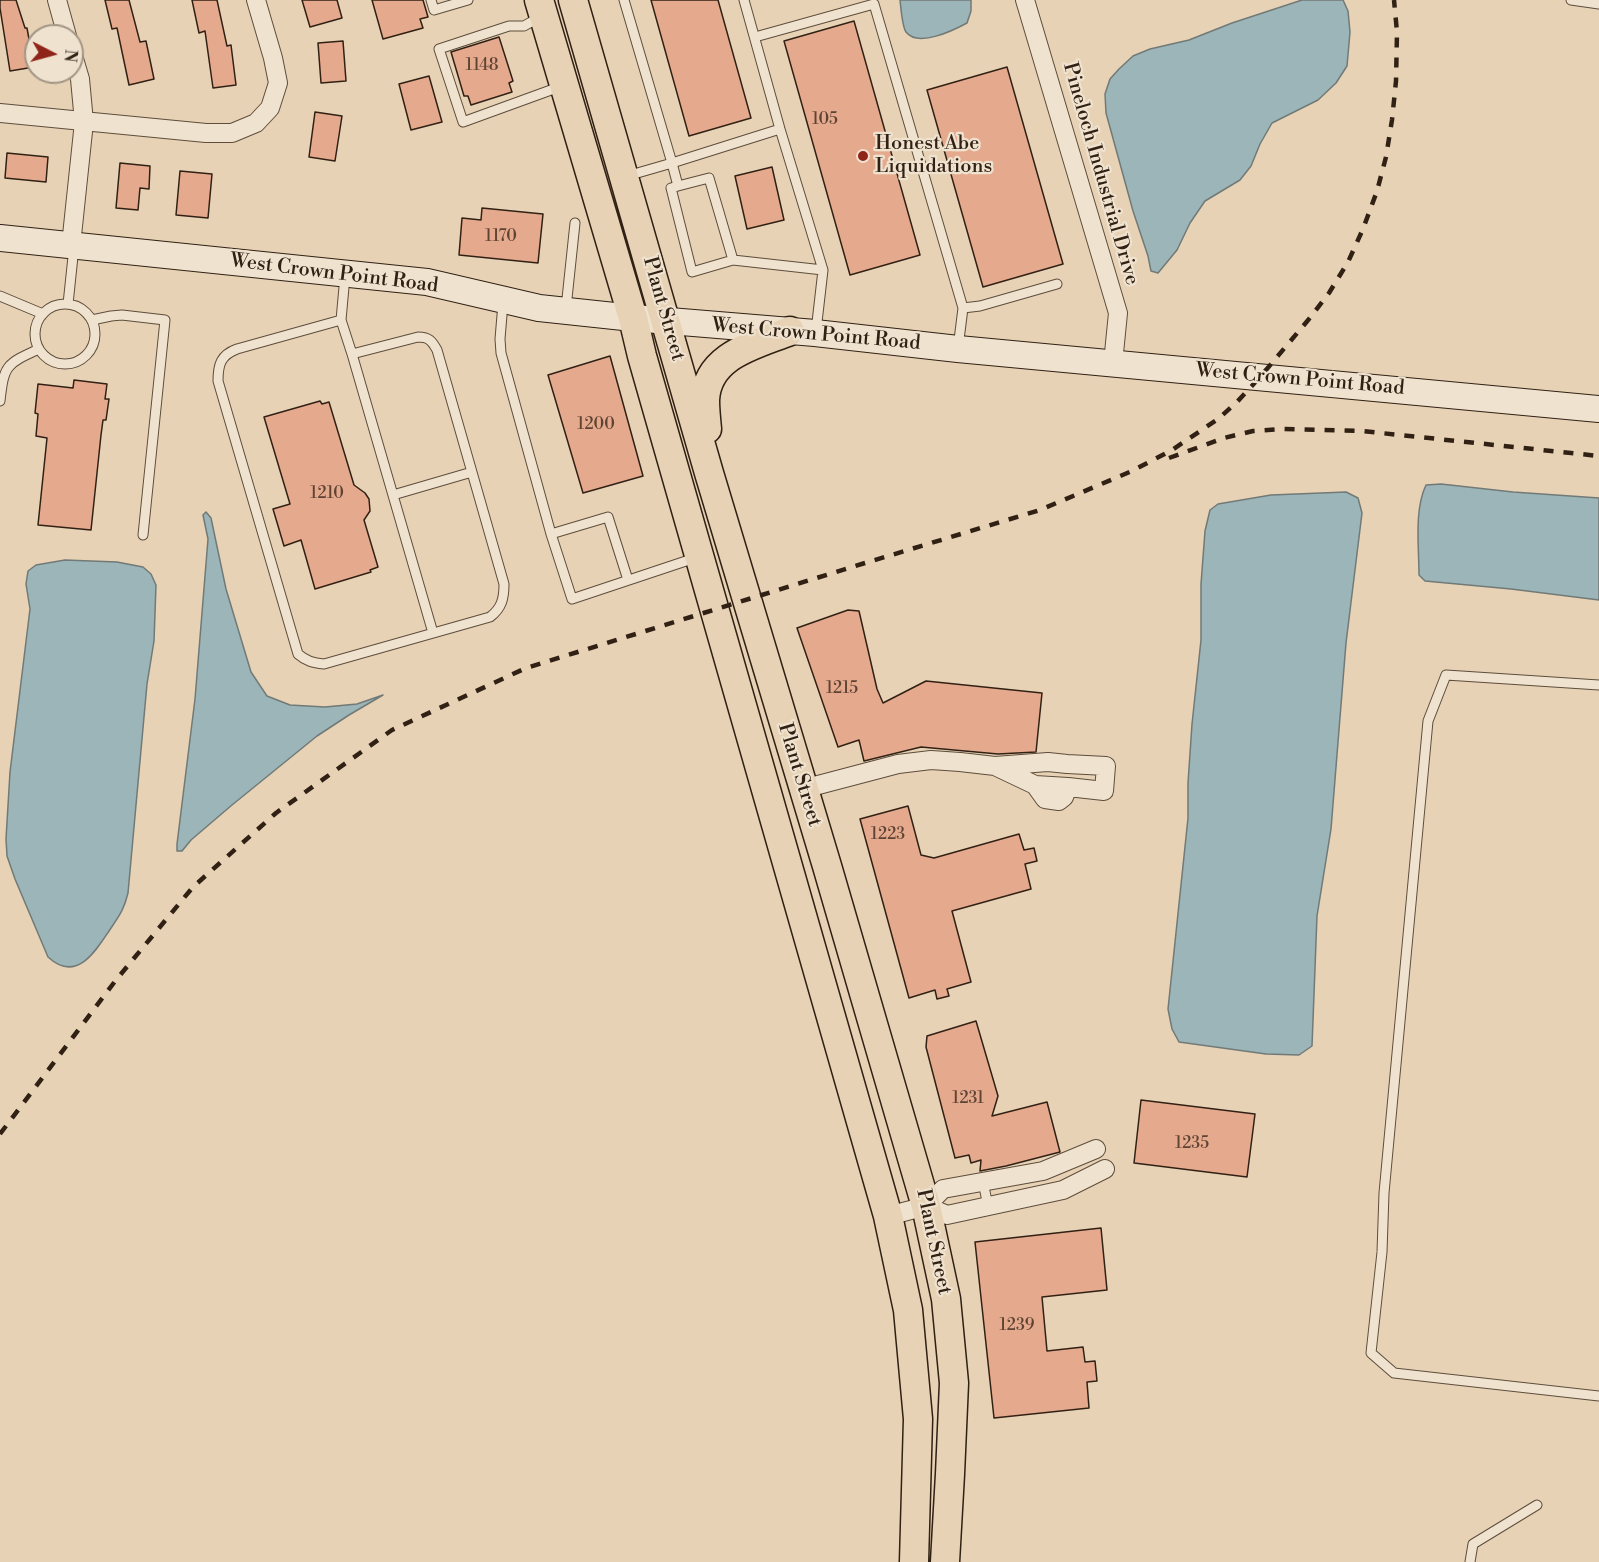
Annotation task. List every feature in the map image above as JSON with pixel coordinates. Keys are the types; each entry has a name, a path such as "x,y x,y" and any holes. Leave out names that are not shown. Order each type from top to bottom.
{"main road":[{"name":"Plant Street","path":"573,0 642,356 888,1216 908,1310 918,1419 914,1562"},
{"name":"Plant Street","path":"541,8 564,85 609,181 666,321 926,1206 946,1299 954,1383 945,1562"},
{"path":"709,473 705,399 709,381 715,371 724,361 738,352 802,332"},
{"path":"758,759 780,786 789,791 803,789"},
{"path":"779,830 799,837 812,846 827,866"}],"street":[{"path":"57,0 64,24"},
{"path":"0,113 206,133 232,133 256,123 270,108 278,83 256,0"},
{"name":"Pineloch Industrial Drive","path":"1025,0 1118,313 1113,363"},
{"path":"73,245 84,122 80,84"},
{"name":"West Crown Point Road","path":"0,238 427,282 539,308 565,311 1599,409"},
{"path":"803,789 898,764 930,760 995,766 1048,762 1106,766 1104,791 1035,785 995,766"},
{"path":"888,1216 926,1206 943,1189 1043,1171 1096,1149"},
{"path":"926,1206 947,1215 1063,1190 1105,1169"}],"lane":[{"path":"431,0 434,10 468,0"},
{"path":"624,0 678,186"},
{"path":"744,0 823,270 802,332"},
{"path":"1571,0 1599,4"},
{"path":"755,37 874,4 963,308 958,349"},
{"path":"541,8 524,26 509,26 439,49 463,122 564,85"},
{"path":"609,181 780,129"},
{"path":"733,260 709,178 671,188 692,272 733,260 823,270"},
{"path":"565,311 575,223"},
{"path":"68,304 73,245"},
{"path":"345,274 342,320 433,633"},
{"path":"963,308 980,306 1057,284"},
{"path":"0,296 43,314"},
{"path":"504,300 501,353 550,534 572,599 700,556"},
{"path":"68,304 83,309 92,320 95,336 93,346 79,361 60,364 42,354 35,336 36,327 43,314 55,305 68,304"},
{"path":"92,320 122,315 165,320 143,535"},
{"path":"342,320 227,353 218,371 218,381 294,643 298,654 314,663 324,664 490,617 502,605 504,594 504,584 438,350 433,341 426,337 418,337 352,354"},
{"path":"0,401 6,369 39,349"},
{"path":"393,495 472,472"},
{"path":"550,534 608,517 628,580"},
{"path":"1599,685 1446,675 1428,721 1384,1193 1382,1252 1371,1353 1394,1373 1599,1396"},
{"path":"1067,764 1068,787"},
{"path":"1028,1174 1033,1196"},
{"path":"982,1182 988,1206"},
{"path":"1470,1562 1473,1544 1537,1505"}],"water":[{"path":"900,0 971,0 971,11 967,23 954,30 936,36 919,38 906,32"},
{"path":"1302,0 1343,0 1348,11 1350,32 1347,66 1336,83 1318,100 1272,123 1251,166 1240,180 1205,201 1190,223 1177,250 1158,273 1151,271 1106,113 1105,94 1110,79 1133,56 1150,49 1189,40"},
{"path":"1441,484 1599,498 1599,600 1425,581 1419,575 1420,506 1426,485"},
{"path":"1346,492 1358,498 1362,513 1346,643 1331,829 1317,916 1312,1046 1299,1055 1266,1054 1179,1042 1172,1029 1168,1009 1188,818 1192,724 1201,640 1201,584 1205,531 1210,510 1218,504 1271,495"},
{"path":"206,512 211,518 226,589 251,672 267,696 290,705 325,707 357,704 383,695 317,736 232,805 191,840 182,851 177,851 195,699 208,539 203,515"},
{"path":"65,560 117,562 143,567 151,574 156,585 154,641 147,684 128,893 121,913 98,948 84,962 67,967 48,957 15,879 7,856 6,839 10,772 30,609 26,584 28,571 36,565"}],"building":[{"path":"0,0 16,0 24,25 24,69 10,71"},
{"path":"105,0 129,0 140,42 146,41 154,79 129,85 117,28 112,29"},
{"path":"192,0 217,0 227,46 231,45 236,85 213,88 205,31 199,33"},
{"path":"302,0 337,0 342,18 310,27"},
{"path":"372,0 423,0 428,17 420,19 423,28 383,39"},
{"path":"651,0 718,0 751,118 689,136"},
{"path":"854,21 920,255 850,275 784,41"},
{"path":"499,37 513,81 509,83 512,92 471,105 468,96 464,96 451,52"},
{"path":"343,41 346,81 321,83 318,43"},
{"path":"1007,67 1063,264 983,287 927,90"},
{"path":"429,76 442,122 411,130 399,84"},
{"path":"315,112 342,116 335,161 309,157"},
{"path":"7,153 48,157 46,182 5,178"},
{"path":"120,163 150,166 149,189 140,188 138,210 116,208"},
{"path":"772,167 784,220 747,229 735,176"},
{"path":"180,171 212,174 208,218 176,215"},
{"path":"482,208 543,214 538,263 459,255 462,218 481,220"},
{"path":"610,356 643,476 583,493 548,375"},
{"path":"74,380 107,384 105,399 109,399 106,420 103,420 91,530 38,525 47,438 36,436 38,414 35,413 38,384 73,388"},
{"path":"320,401 322,404 329,402 354,485 369,499 370,511 364,520 378,567 370,570 371,572 315,589 301,540 284,546 273,509 290,504 264,417"},
{"path":"848,610 859,611 877,689 883,703 926,681 1042,693 1036,752 998,754 921,747 864,761 859,740 838,747 797,628"},
{"path":"908,806 921,855 934,858 1019,834 1024,850 1034,848 1037,861 1025,864 1031,889 952,911 971,982 947,989 949,996 937,999 935,990 909,998 860,819"},
{"path":"976,1021 998,1096 992,1116 1047,1102 1060,1152 980,1171 981,1160 971,1163 969,1155 955,1158 926,1047 927,1036"},
{"path":"1141,1100 1255,1114 1247,1177 1134,1163"},
{"path":"1101,1228 1107,1290 1042,1297 1047,1351 1083,1347 1085,1362 1095,1361 1097,1381 1087,1382 1089,1408 994,1418 975,1242"}],"railway":[{"path":"0,1134 116,980 193,887 276,813 392,730 526,668 1040,510 1132,471 1172,450 1218,419 1261,376 1329,293 1348,262 1363,229 1377,191 1392,120 1397,32 1394,0"},
{"path":"1169,458 1224,438 1253,431 1284,429 1362,431 1599,456"}],"place":[{"name":"Honest Abe Liquidations","path":"863,156"}]}
